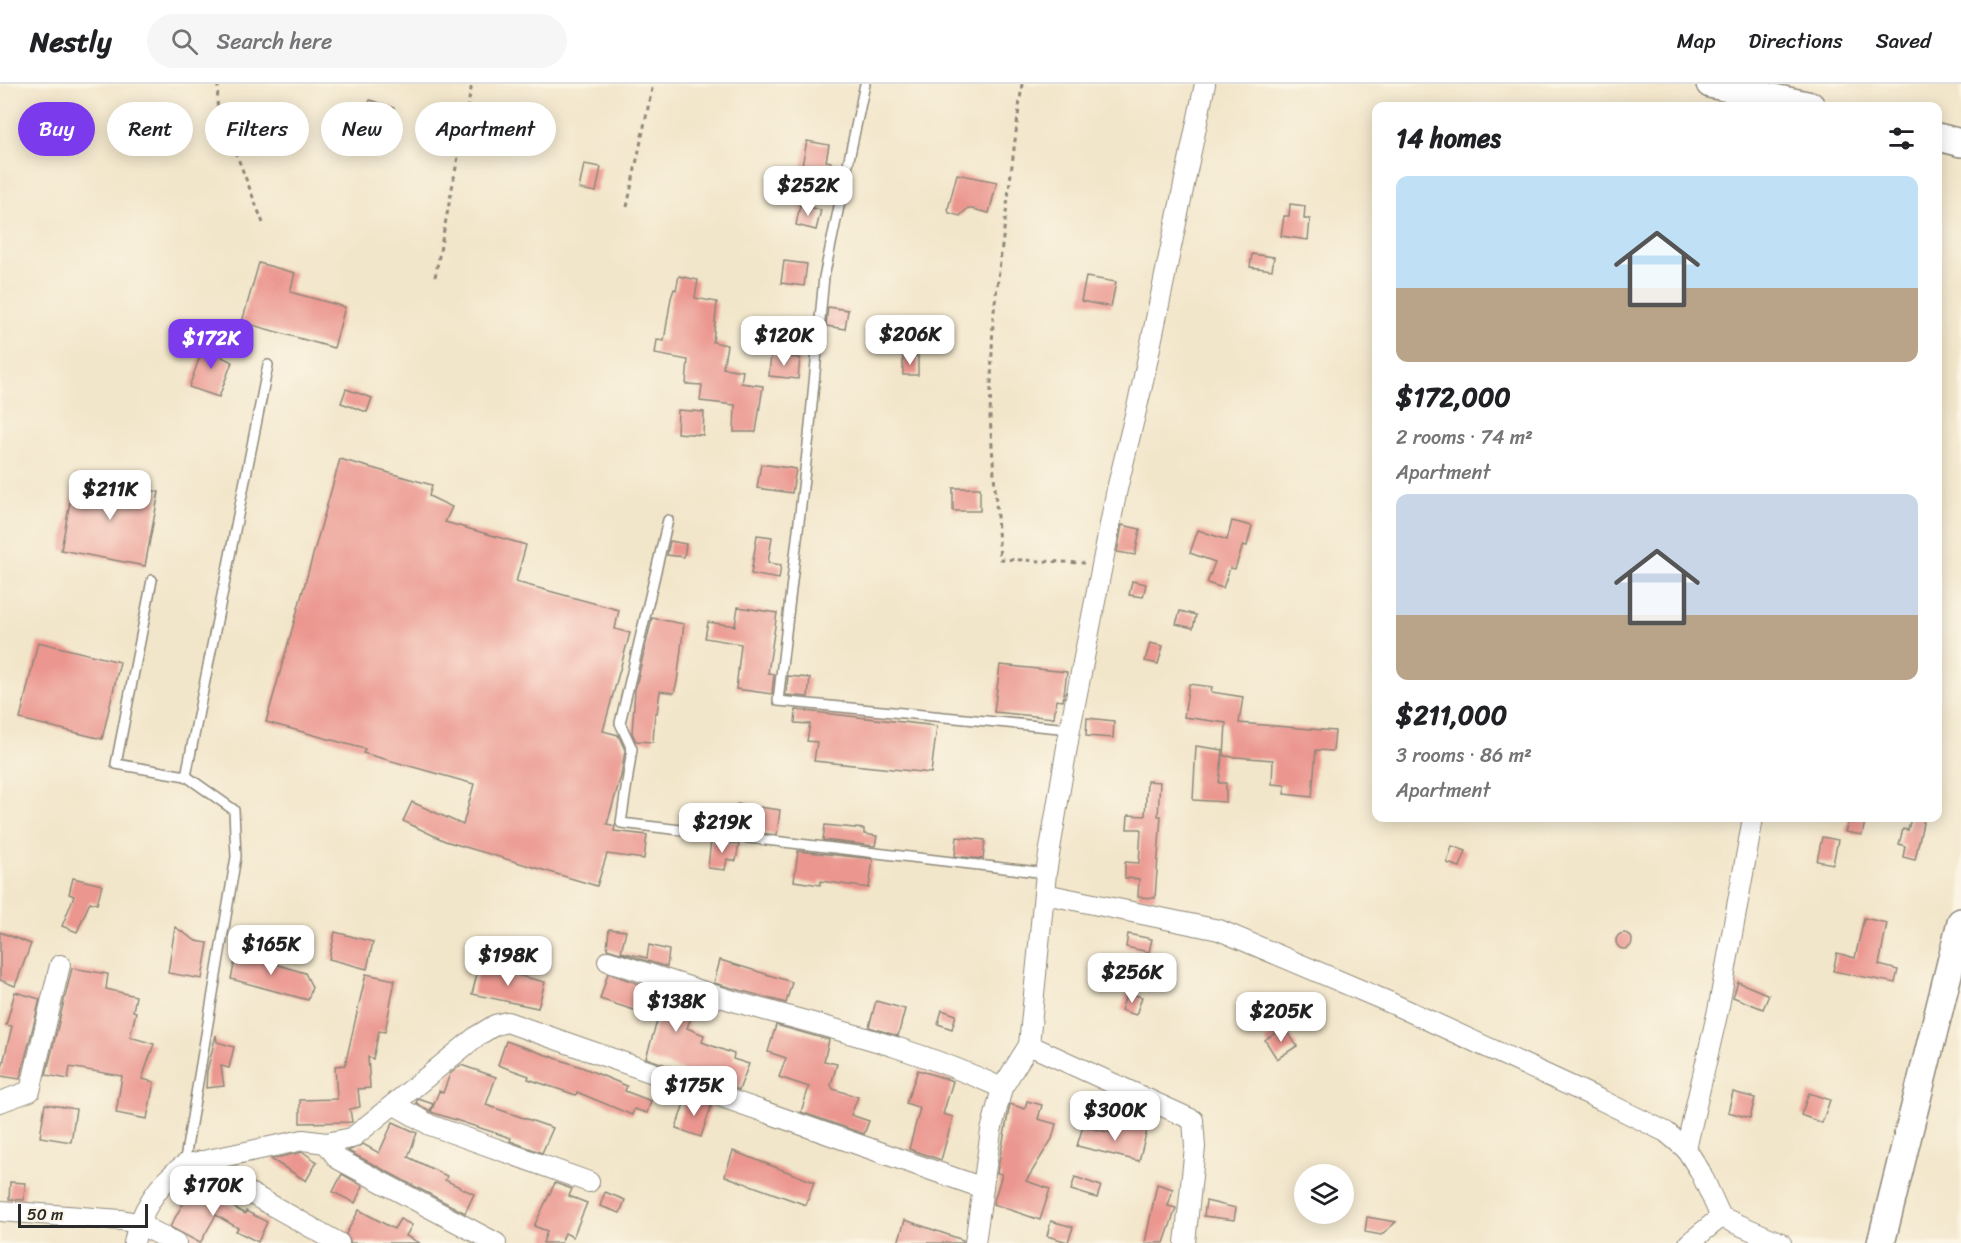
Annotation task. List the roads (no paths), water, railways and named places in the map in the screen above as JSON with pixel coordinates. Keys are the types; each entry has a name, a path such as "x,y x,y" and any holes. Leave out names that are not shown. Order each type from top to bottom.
{"main road":[{"path":"1710,84 1793,102"},
{"path":"1942,138 1961,143"},
{"path":"1881,1243 1961,922"}],"street":[{"path":"975,1243 991,1131 1002,1088 1029,1045 1046,873 1070,729 1101,570 1205,84"},
{"path":"1686,1149 1719,1006 1752,822"},
{"path":"1045,894 1218,930 1391,1003 1602,1100 1666,1132 1686,1149 1700,1171 1721,1217 1780,1243"},
{"path":"608,961 765,1010 905,1048 947,1063 1002,1088"},
{"path":"0,1102 30,1091 60,965"},
{"path":"134,1243 137,1223 169,1175 192,1163 303,1140 326,1143 352,1138 477,1036 495,1025 507,1022 983,1188"},
{"path":"1029,1045 1193,1120 1195,1147 1185,1243"},
{"path":"395,1105 430,1125 589,1182"},
{"path":"326,1143 338,1159 496,1243"},
{"path":"192,1163 339,1243"},
{"path":"0,1211 122,1220 137,1223 176,1243"},
{"path":"1689,1243 1721,1217"}],"lane":[{"path":"865,84 824,277 809,436 778,701 1070,729"},
{"path":"186,776 268,365"},
{"path":"668,520 620,723 632,749 621,823 1046,873"},
{"path":"152,580 116,764 186,776 234,810 236,857 192,1163"}]}
